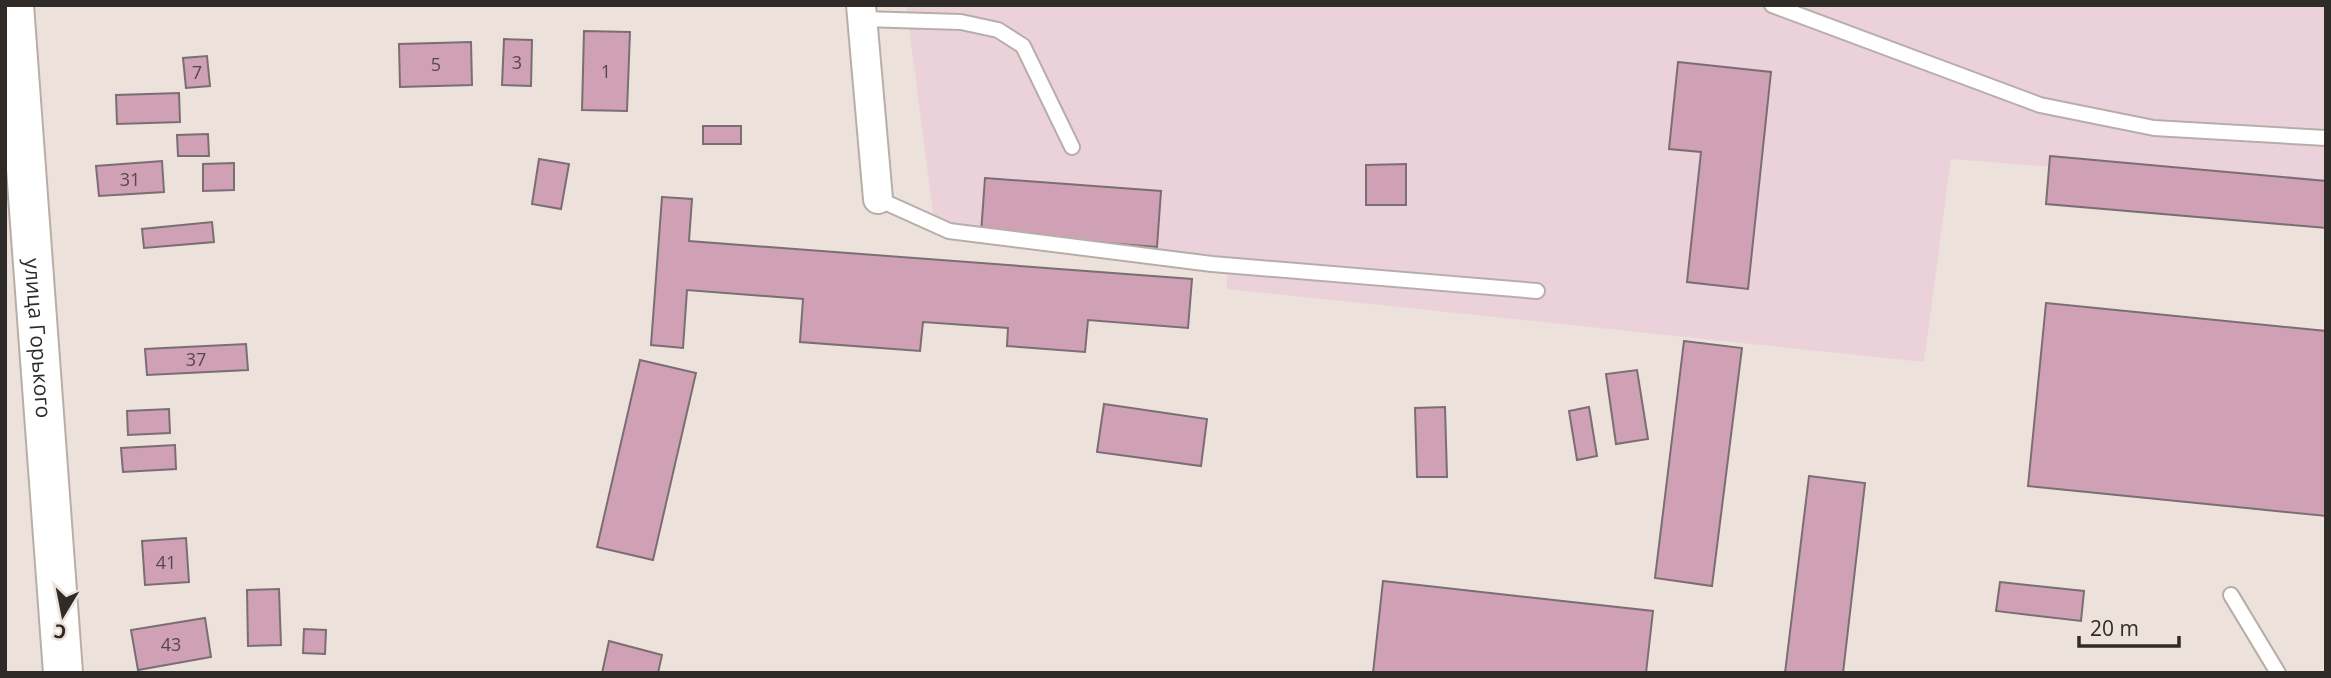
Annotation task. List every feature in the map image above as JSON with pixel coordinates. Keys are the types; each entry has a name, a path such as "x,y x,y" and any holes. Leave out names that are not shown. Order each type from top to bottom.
{"main road":[{"name":"улица Горького","path":"14,5 63,673"}],"street":[{"path":"861,12 878,199"}],"lane":[{"path":"1772,5 2040,105 2154,128 2326,138"},
{"path":"861,12 961,22 999,30 1023,46 1072,147"},
{"path":"878,199 949,231 1212,264 1537,291"},
{"path":"2231,595 2278,673"}],"shaded area":[{"path":"906,5 2326,5 2326,188 1951,159 1924,362 1227,289 1227,257 936,235"}],"building":[{"path":"584,31 630,32 627,111 582,110"},
{"path":"504,39 532,40 531,86 502,85"},
{"path":"471,42 472,85 400,87 399,44"},
{"path":"207,56 210,86 186,88 183,58"},
{"path":"1678,62 1771,72 1748,289 1687,282 1701,152 1669,149"},
{"path":"179,93 180,122 117,124 116,95"},
{"path":"703,126 741,126 741,144 703,144"},
{"path":"208,134 209,156 178,156 177,135"},
{"path":"2050,156 2326,181 2326,228 2046,204"},
{"path":"539,159 569,164 561,209 532,204"},
{"path":"162,161 164,192 99,196 96,166"},
{"path":"234,163 234,190 203,191 203,164"},
{"path":"1406,164 1406,205 1366,205 1366,165"},
{"path":"985,178 1161,191 1157,247 981,233"},
{"path":"662,197 692,199 689,241 1192,279 1188,328 1088,320 1085,352 1007,346 1008,328 923,322 920,351 800,342 803,299 687,290 683,348 651,345"},
{"path":"212,222 214,242 144,248 142,229"},
{"path":"2046,303 2326,331 2326,516 2028,486"},
{"path":"1684,341 1742,348 1712,586 1655,578"},
{"path":"246,344 248,370 147,375 145,349"},
{"path":"640,360 696,373 653,560 597,547"},
{"path":"1637,370 1648,439 1616,444 1606,374"},
{"path":"1104,404 1207,419 1201,466 1097,452"},
{"path":"1445,407 1447,477 1417,477 1415,408"},
{"path":"1589,407 1597,456 1577,460 1569,411"},
{"path":"169,409 170,433 128,435 127,411"},
{"path":"175,445 176,469 123,472 121,448"},
{"path":"1809,476 1865,483 1843,673 1785,673"},
{"path":"186,538 189,582 145,585 142,541"},
{"path":"1383,581 1653,611 1646,673 1373,673"},
{"path":"2000,582 2084,591 2081,621 1996,611"},
{"path":"279,589 281,645 248,646 247,590"},
{"path":"205,618 211,657 138,670 131,630"},
{"path":"304,629 326,630 325,654 303,653"},
{"path":"609,641 662,655 658,673 602,673"}]}
